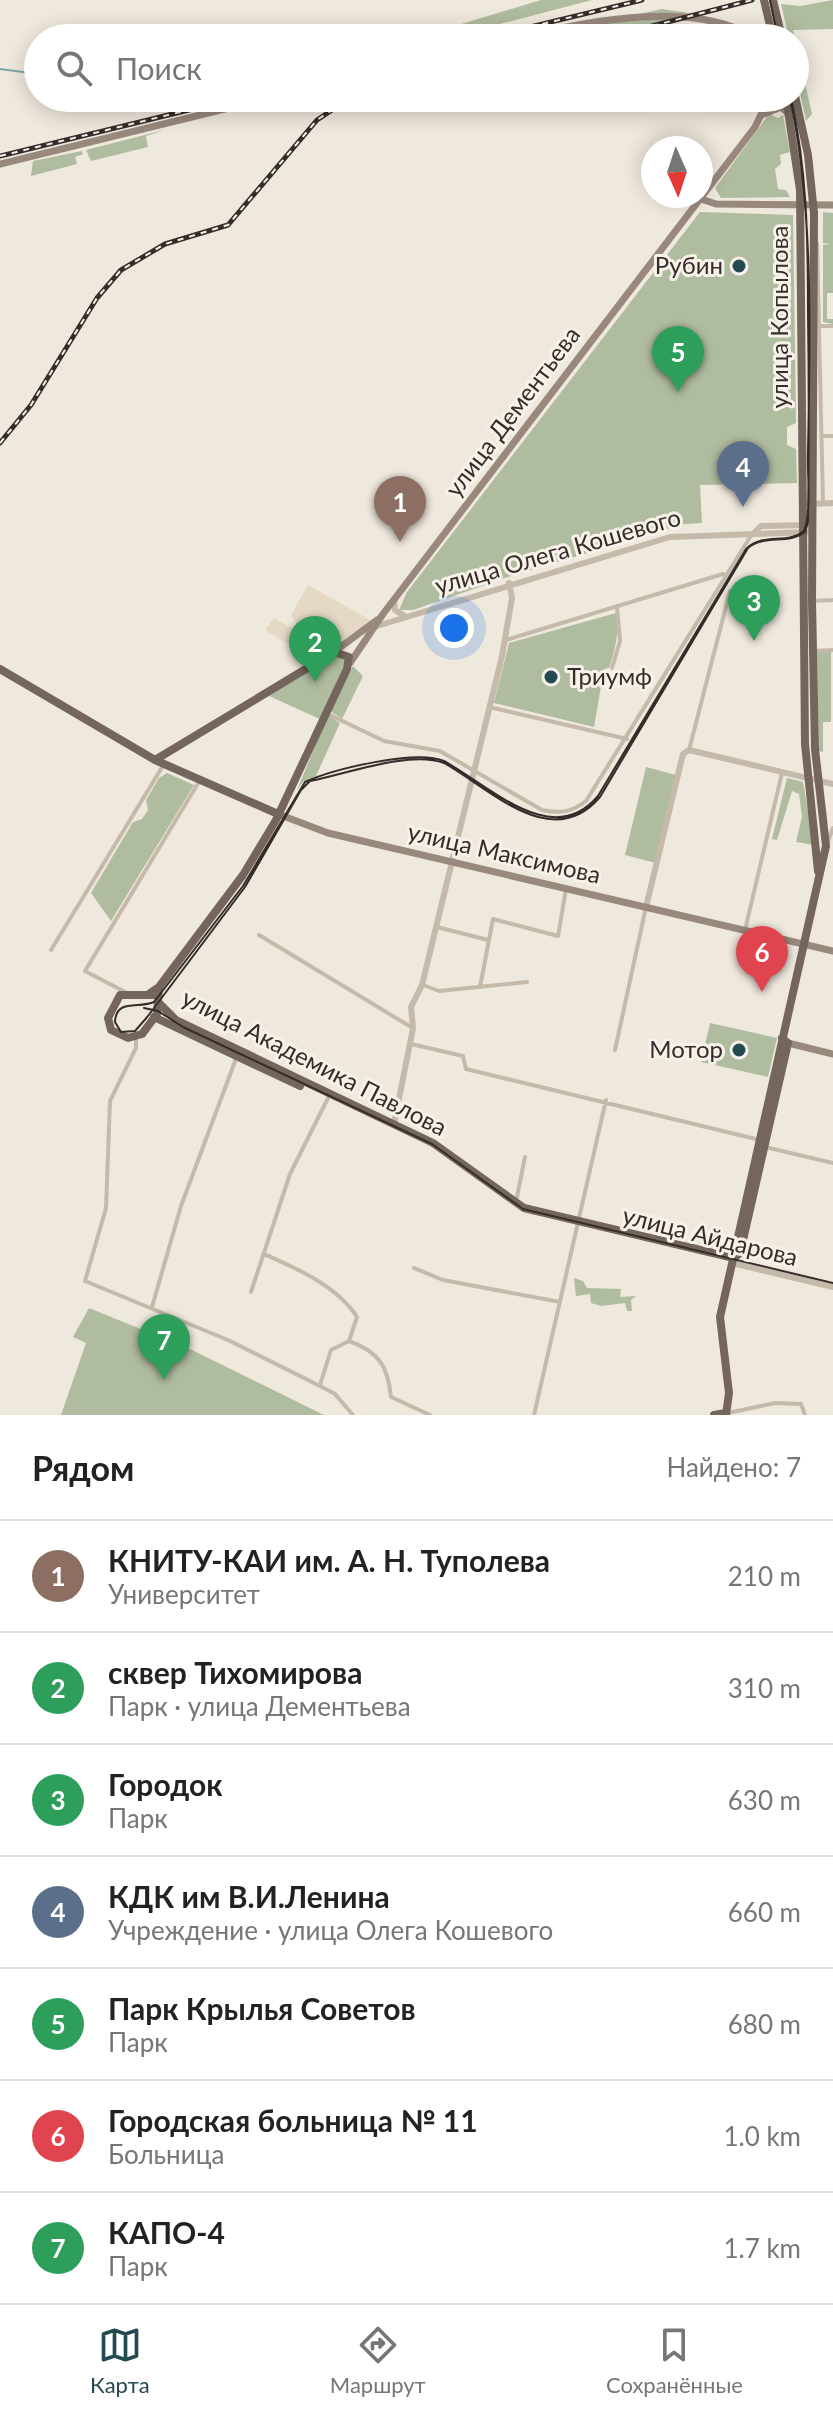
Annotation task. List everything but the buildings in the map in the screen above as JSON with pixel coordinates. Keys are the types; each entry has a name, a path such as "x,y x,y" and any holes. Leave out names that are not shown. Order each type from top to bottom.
{"main road":[{"path":"764,0 770,24"},
{"path":"774,4 779,24"},
{"path":"575,24 650,6"},
{"path":"700,8 739,24"},
{"path":"0,164 213,112"},
{"name":"улица Дементьева","path":"713,183 764,112"},
{"path":"763,115 770,112"},
{"name":"улица Копылова","path":"799,112 808,155 813,206 817,358 812,503 807,528 806,777 815,823 817,884"},
{"name":"улица Копылова","path":"789,114 800,206 801,504 807,528 817,780 826,846"},
{"path":"713,203 833,205"},
{"name":"улица Дементьева","path":"136,1038 154,1017 159,987 243,875 278,814 350,663 394,600 694,208"},
{"path":"800,431 808,437 813,431"},
{"path":"159,762 334,652 380,619"},
{"path":"334,652 344,652 350,663"},
{"name":"улица Максимова","path":"0,669 159,762 306,827 833,951"},
{"path":"175,769 174,755 182,745"},
{"path":"714,1415 726,1414 729,1393 719,1326 785,1041 826,846"},
{"path":"136,1038 120,1035 108,1026 109,1014 117,999 128,993 156,998"},
{"name":"улица Академика Павлова","path":"156,998 176,1020 431,1147 511,1207 578,1223"},
{"name":"улица Академика Павлова","path":"154,1017 442,1148 515,1204 578,1223"},
{"path":"785,1041 833,1054"},
{"name":"улица Айдарова","path":"578,1223 733,1260"}],"street":[{"name":"улица Копылова","path":"813,237 819,248 820,326 817,358 823,436 823,503"},
{"path":"820,326 833,326"},
{"path":"823,436 833,436"},
{"path":"801,504 833,503"},
{"name":"улица Олега Кошевого","path":"380,619 401,617 670,537 754,533 761,526 807,528"},
{"path":"325,713 384,741 440,751 542,810 566,812 586,801 627,739 725,573 754,533"},
{"path":"505,640 725,573"},
{"path":"394,1124 411,1044 411,1007 422,985 454,863 505,640 512,598 509,583"},
{"path":"615,1050 683,754 689,750 730,591"},
{"path":"394,600 395,610 401,617"},
{"path":"812,601 833,600"},
{"path":"612,668 620,641 617,606"},
{"path":"380,619 401,617"},
{"path":"813,651 833,650"},
{"path":"489,707 627,739"},
{"path":"689,750 833,784"},
{"path":"51,950 159,762"},
{"path":"744,931 782,773"},
{"path":"128,993 85,971 200,780"},
{"path":"826,846 833,828"},
{"path":"480,987 493,919 558,936 566,889"},
{"path":"437,927 488,940"},
{"path":"259,935 413,1028"},
{"path":"422,985 439,991 527,982"},
{"path":"109,985 117,999"},
{"name":"улица Дементьева","path":"136,1038 136,1048 110,1101 106,1208 85,1281 152,1307"},
{"path":"411,1044 463,1056 466,1069 606,1100 833,1163"},
{"path":"238,1053 181,1206 152,1307 335,1394 353,1415"},
{"path":"251,1292 290,1174 328,1098"},
{"path":"534,1415 606,1100"},
{"path":"515,1204 525,1157"},
{"path":"264,1254 297,1268 344,1297 357,1317 349,1341 331,1350 320,1386"},
{"name":"улица Айдарова","path":"733,1260 833,1287"},
{"path":"414,1268 443,1280 560,1302"},
{"path":"349,1341 380,1358 388,1372 391,1397 430,1415"},
{"path":"726,1414 775,1403 801,1404 805,1415"}],"green space":[{"path":"541,0 592,0 500,24 462,24"},
{"path":"833,0 833,29 809,30 809,24 786,24 781,4 800,6"},
{"path":"662,9 703,15 661,24 595,24"},
{"path":"809,101 812,114 806,121 804,112 809,112"},
{"path":"769,114 778,118 783,115 790,152 780,155 781,164 775,169 778,189 786,190 790,197 721,198 715,188"},
{"path":"168,129 146,136 148,147 91,161 86,150"},
{"path":"82,151 83,154 75,157 77,164 31,176 33,161"},
{"path":"700,212 793,215 796,423 787,427 787,445 796,449 797,483 700,485 702,523 684,524 508,577 413,610 399,610 407,592"},
{"path":"823,212 833,213 833,293 827,293 827,319 833,319 833,324 823,322 823,245 830,244 823,243"},
{"name":"Триумф","path":"616,613 615,647 609,668 604,669 594,727 494,703 509,643"},
{"path":"817,651 831,652 831,722 823,722 823,752 819,751"},
{"path":"335,655 347,660 320,719 269,696"},
{"path":"353,666 363,676 342,719 330,711"},
{"path":"328,715 340,723 316,776 303,782 297,790"},
{"path":"646,767 676,775 656,863 625,855"},
{"path":"167,773 194,785 111,921 91,893 133,822 142,819 148,810 146,800 159,778"},
{"path":"787,778 803,782 814,845 796,842 802,817 799,794 792,791 777,840 772,839"},
{"name":"Мотор","path":"710,1023 777,1038 768,1077 701,1062"},
{"path":"574,1278 583,1281 587,1288 621,1289 620,1297 636,1296 631,1300 632,1311 627,1311 625,1303 601,1306 591,1303 590,1294 576,1296"},
{"path":"89,1308 192,1350 324,1415 61,1415 86,1343 73,1337"}],"shaded area":[{"path":"308,585 370,620 351,638 315,660 265,630 274,618 295,630 297,624 291,615"}],"waterway":[{"path":"0,69 24,72"}],"tram line":[{"path":"770,0 775,24"},
{"path":"793,112 798,140"},
{"path":"793,112 798,140"},
{"path":"798,140 807,226"},
{"path":"798,140 807,226"},
{"path":"807,226 809,365"},
{"path":"807,226 809,365"},
{"path":"809,365 809,391"},
{"path":"809,391 809,409"},
{"path":"808,485 809,409"},
{"path":"808,485 809,409"},
{"path":"808,485 808,513"},
{"path":"808,485 808,513"},
{"path":"808,513 805,532 791,538 762,541 748,548 600,797 581,813 562,819 542,818 522,811 444,763 430,760 378,764 310,781 301,790 245,887 148,1016 135,1031 121,1032 115,1022 119,1010 154,1002 243,886 305,782 375,762 415,757 431,758 444,761 502,798 542,816 562,817 580,811 598,796 746,549 760,541 790,537 804,531 808,513"},
{"path":"144,1008 158,1011 183,1027 432,1144 523,1209 833,1283"}],"railway":[{"path":"542,24 642,0"},
{"path":"660,24 752,0"},
{"path":"0,156 181,112"},
{"path":"0,443 31,405 97,298 121,270 165,244 228,225 317,120 329,112"}],"place":[{"name":"Рубин","path":"739,266"},
{"name":"Парк Крылья Советов","path":"678,392"},
{"name":"КДК им В.И.Ленина","path":"743,507"},
{"name":"КНИТУ-КАИ им. А. Н. Туполева","path":"400,542"},
{"name":"Городок","path":"754,641"},
{"name":"Триумф","path":"551,677"},
{"name":"сквер Тихомирова","path":"315,682"},
{"name":"Городская больница № 11","path":"762,992"},
{"name":"Мотор","path":"739,1050"},
{"name":"КАПО-4","path":"164,1380"}]}
